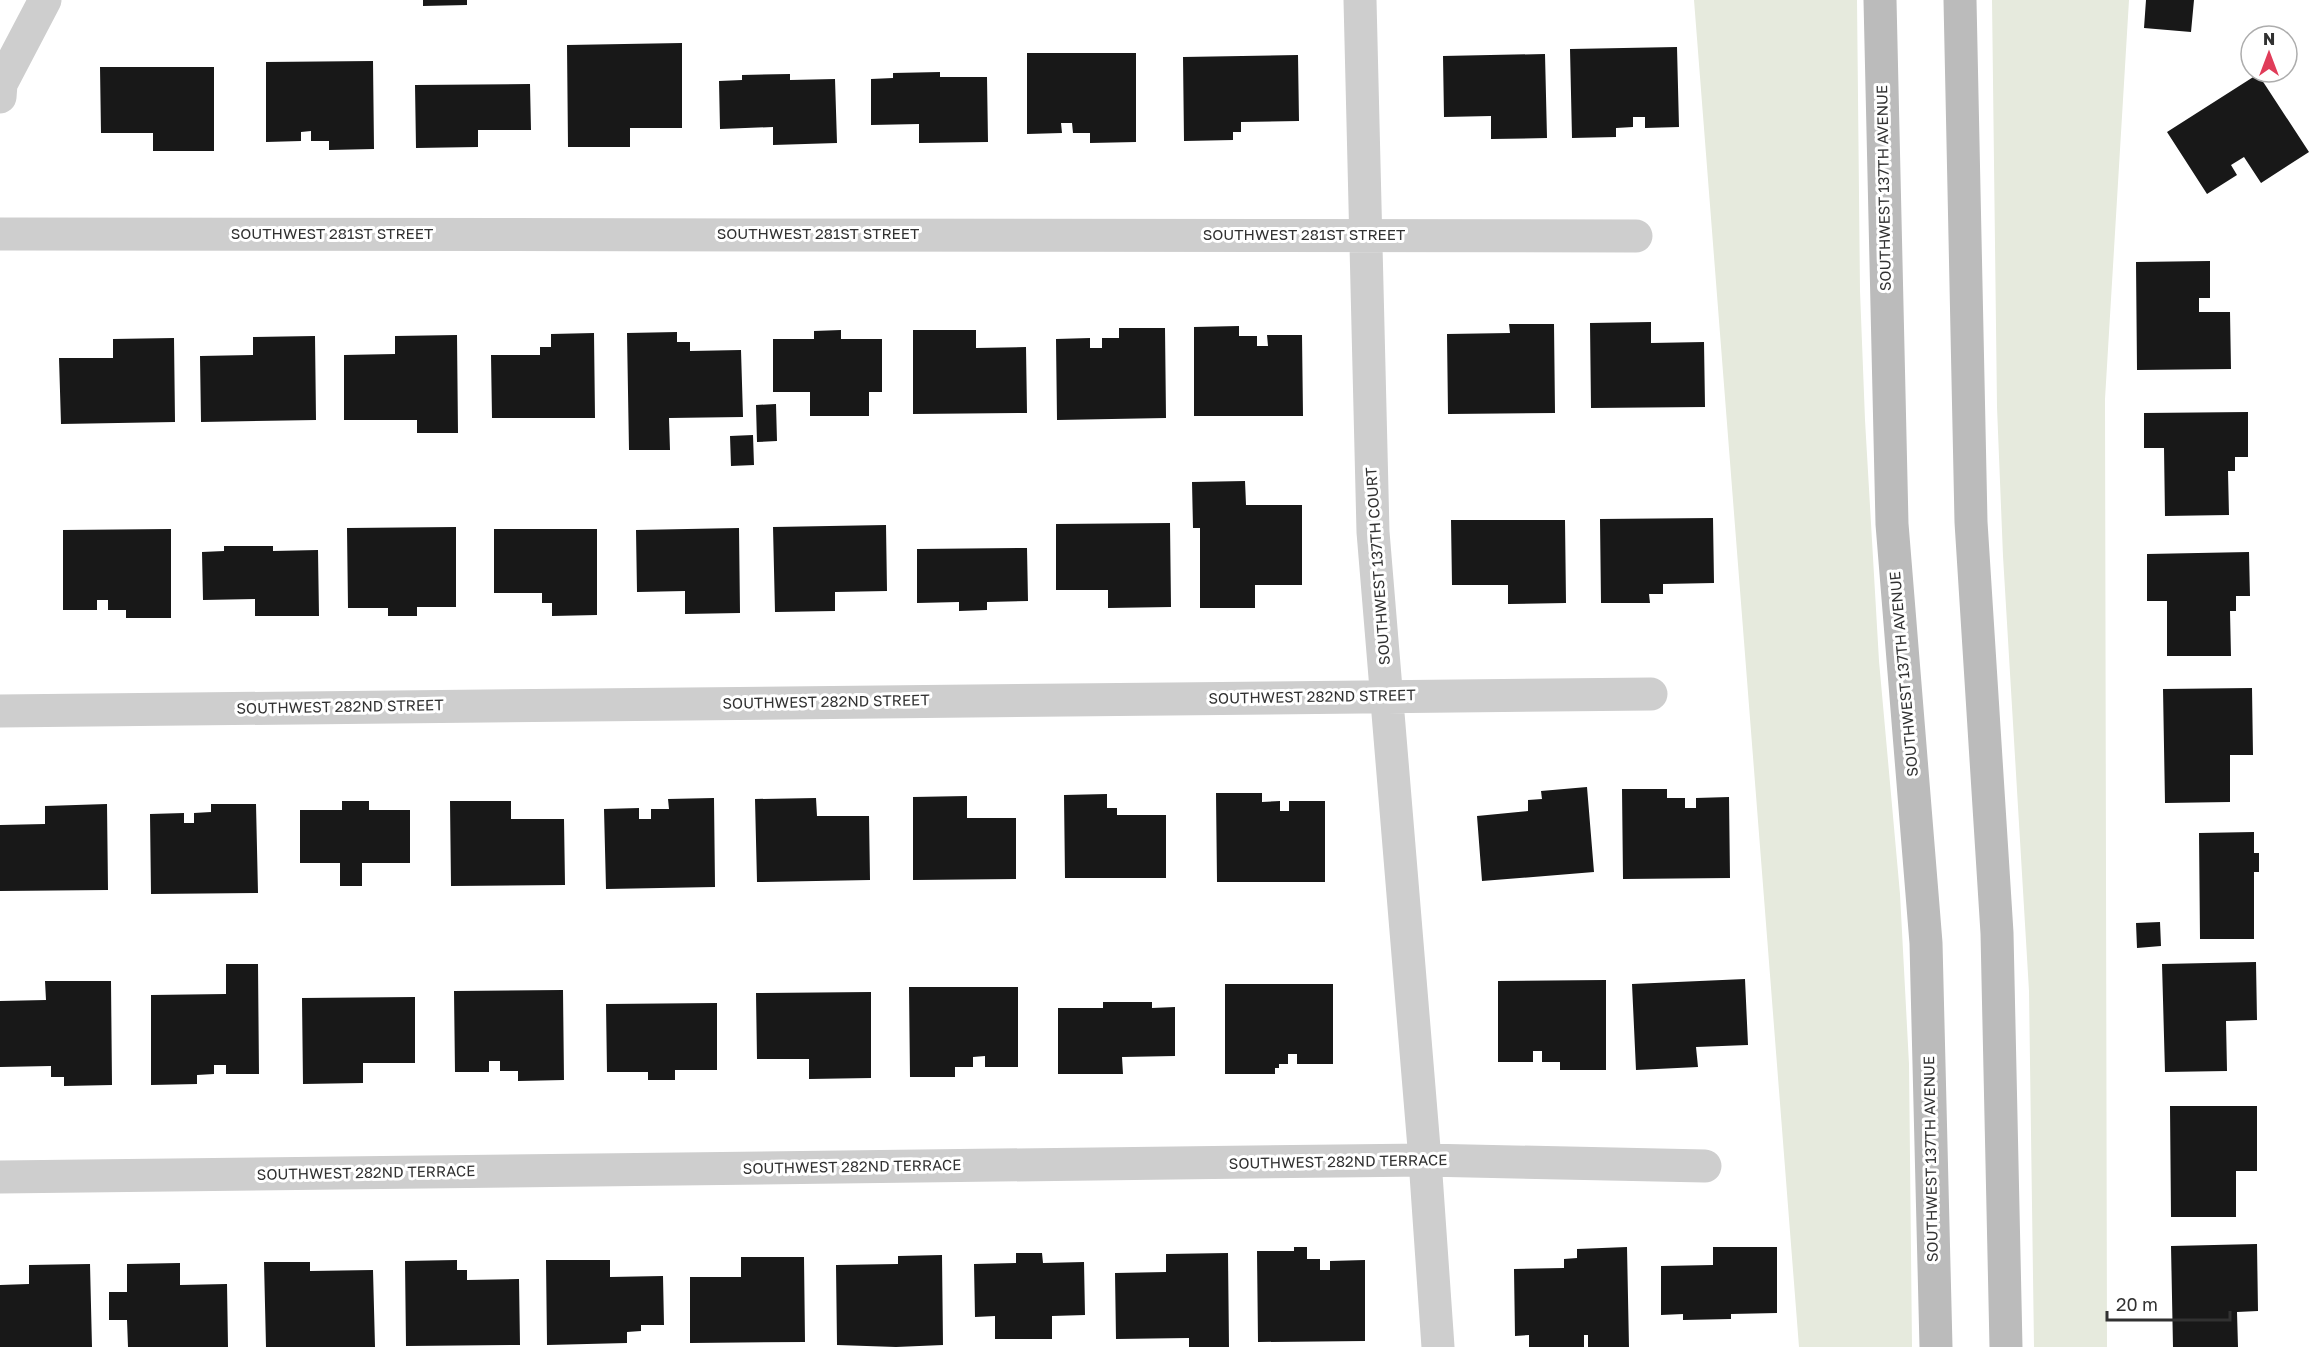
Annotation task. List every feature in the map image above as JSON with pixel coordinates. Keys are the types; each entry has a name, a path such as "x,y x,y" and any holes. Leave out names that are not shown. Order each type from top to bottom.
{"main road":[{"name":"SOUTHWEST 137TH AVENUE","path":"1880,0 1892,524 1926,943 1936,1347"},
{"path":"1960,0 1971,522 1997,933 2007,1347"}],"street":[{"path":"0,97 1,84 45,0"},
{"name":"SOUTHWEST 137TH COURT","path":"1360,0 1373,532 1425,1160 1438,1347"},
{"name":"SOUTHWEST 281ST STREET","path":"0,234 1364,234 1636,237"},
{"name":"SOUTHWEST 282ND STREET","path":"0,711 1651,694"},
{"name":"SOUTHWEST 282ND TERRACE","path":"0,1177 1425,1160 1705,1166"}],"shaded area":[{"path":"1694,0 1857,0 1860,291 1865,420 1879,661 1900,894 1909,1064 1912,1347 1799,1347"},
{"path":"1992,0 2129,0 2105,399 2107,1347 2034,1347 2029,991 2003,556 1997,407"}],"building":[{"path":"423,0 467,0 467,5 423,6"},
{"path":"2146,0 2194,0 2191,32 2144,28"},
{"path":"682,43 682,128 630,128 630,147 568,147 567,45"},
{"path":"1677,47 1679,127 1645,128 1645,117 1633,117 1633,127 1616,128 1616,137 1572,138 1570,49"},
{"path":"1027,53 1136,53 1136,142 1090,143 1090,133 1073,133 1072,123 1061,123 1062,133 1027,134"},
{"path":"1545,54 1547,138 1491,139 1491,116 1444,117 1443,56"},
{"path":"1298,55 1299,121 1241,122 1241,132 1233,132 1233,140 1184,141 1183,57"},
{"path":"373,61 374,149 329,150 329,141 311,141 311,131 301,132 301,141 266,142 266,62"},
{"path":"100,67 214,67 214,151 153,151 153,133 101,133"},
{"path":"940,72 940,77 987,77 988,142 919,143 919,124 871,125 871,79 893,78 893,73"},
{"path":"790,74 790,80 835,79 837,143 773,145 773,127 720,129 719,81 742,80 742,75"},
{"path":"530,84 531,130 478,130 478,147 416,148 415,85"},
{"path":"2242,84 2265,84 2309,152 2261,183 2244,157 2231,165 2237,175 2207,194 2167,132"},
{"path":"2210,261 2210,298 2199,298 2199,312 2230,312 2231,369 2137,370 2136,262"},
{"path":"1651,322 1651,343 1704,342 1705,407 1591,408 1590,323"},
{"path":"1509,324 1554,324 1555,413 1448,414 1447,334 1510,333"},
{"path":"1239,326 1239,336 1257,336 1257,346 1268,346 1267,335 1302,335 1303,416 1194,416 1194,327"},
{"path":"1119,328 1165,328 1166,418 1057,420 1056,339 1090,338 1090,348 1102,348 1102,338 1119,338"},
{"path":"841,330 841,339 882,339 882,392 869,392 869,416 810,416 810,392 773,392 773,339 814,339 814,331"},
{"path":"913,330 976,330 976,348 1026,347 1027,413 913,414"},
{"path":"677,332 677,342 690,342 690,351 741,350 743,417 669,418 670,450 629,450 627,333"},
{"path":"594,333 595,418 492,418 491,355 540,355 540,347 551,347 551,334"},
{"path":"457,335 458,433 417,433 417,420 344,420 344,355 395,354 395,336"},
{"path":"315,336 316,420 201,422 200,356 253,355 253,337"},
{"path":"174,338 175,422 61,424 59,358 113,358 113,339"},
{"path":"776,404 777,441 757,442 756,405"},
{"path":"2248,412 2248,457 2235,457 2235,471 2228,471 2229,515 2165,516 2164,448 2144,448 2144,413"},
{"path":"753,435 754,465 731,466 730,436"},
{"path":"1245,481 1246,505 1302,505 1302,585 1255,585 1255,608 1200,608 1200,528 1193,528 1192,482"},
{"path":"1713,518 1714,583 1663,584 1663,594 1649,594 1650,603 1601,603 1600,519"},
{"path":"1451,520 1565,520 1566,603 1508,604 1508,585 1452,585"},
{"path":"1170,523 1171,607 1108,608 1108,590 1056,590 1056,524"},
{"path":"886,525 887,591 835,592 835,611 775,612 773,527"},
{"path":"456,527 456,607 417,607 417,616 388,616 388,608 348,608 347,528"},
{"path":"739,528 740,613 685,614 685,591 637,592 636,530"},
{"path":"171,529 171,618 126,618 126,610 108,610 108,600 97,600 97,610 63,610 63,530"},
{"path":"494,529 597,529 597,615 552,616 552,603 542,603 542,593 494,593"},
{"path":"224,546 273,546 273,551 318,550 319,616 255,616 255,599 203,600 202,552 224,551"},
{"path":"1027,548 1028,601 987,602 987,610 959,611 959,602 917,603 917,549"},
{"path":"2249,552 2250,596 2236,596 2236,611 2230,611 2231,656 2167,656 2167,601 2147,601 2147,554"},
{"path":"2252,688 2253,755 2230,755 2230,802 2165,803 2163,689"},
{"path":"1587,787 1594,872 1482,881 1477,816 1528,811 1528,800 1542,799 1541,791"},
{"path":"1622,789 1667,789 1667,798 1685,798 1685,808 1696,808 1696,798 1729,797 1730,878 1623,879"},
{"path":"1216,793 1262,793 1262,802 1280,801 1280,811 1289,811 1289,801 1325,801 1325,882 1217,882"},
{"path":"1107,794 1107,808 1117,808 1117,815 1166,815 1166,878 1065,878 1064,795"},
{"path":"967,796 967,818 1016,818 1016,879 913,880 913,797"},
{"path":"714,798 715,887 606,889 604,809 639,808 639,819 651,819 651,809 669,809 668,799"},
{"path":"816,798 817,816 869,816 870,880 757,882 755,799"},
{"path":"342,801 369,801 369,810 410,810 410,863 362,863 362,886 340,886 340,863 300,863 300,810 342,810"},
{"path":"450,801 511,801 511,819 564,819 565,885 451,886"},
{"path":"107,804 108,890 0,891 0,825 45,824 45,806"},
{"path":"211,804 256,804 258,893 151,894 150,814 184,813 184,823 194,823 194,813 211,812"},
{"path":"2254,832 2254,853 2259,853 2259,872 2254,872 2254,939 2200,939 2199,833"},
{"path":"2160,922 2161,946 2137,948 2136,923"},
{"path":"2256,962 2257,1020 2226,1021 2227,1071 2165,1072 2162,964"},
{"path":"226,964 258,964 259,1074 226,1074 226,1065 214,1065 214,1074 197,1075 197,1084 151,1085 151,995 226,994"},
{"path":"1745,979 1748,1045 1696,1047 1698,1067 1636,1070 1632,984"},
{"path":"1606,980 1606,1070 1560,1070 1560,1062 1542,1062 1542,1051 1533,1051 1533,1062 1498,1062 1498,981"},
{"path":"45,981 111,981 112,1085 64,1086 64,1077 51,1077 51,1066 0,1067 0,1001 46,1000"},
{"path":"1225,984 1333,984 1333,1064 1297,1064 1297,1054 1288,1054 1288,1064 1279,1064 1279,1068 1275,1068 1275,1074 1225,1074"},
{"path":"909,987 1018,987 1018,1067 985,1067 985,1056 973,1057 973,1067 955,1067 955,1077 910,1077"},
{"path":"563,990 564,1080 518,1081 518,1071 500,1071 500,1061 489,1061 489,1072 455,1072 454,991"},
{"path":"871,992 871,1078 809,1079 809,1059 757,1059 756,993"},
{"path":"415,997 415,1063 363,1063 363,1083 303,1084 302,998"},
{"path":"1103,1002 1152,1002 1152,1008 1175,1007 1175,1056 1122,1057 1123,1074 1058,1074 1058,1008 1103,1008"},
{"path":"717,1003 717,1070 675,1070 675,1080 648,1080 648,1072 607,1072 606,1004"},
{"path":"2170,1106 2257,1106 2257,1171 2236,1171 2236,1217 2171,1217"},
{"path":"2257,1244 2258,1311 2237,1312 2238,1347 2173,1347 2171,1246"},
{"path":"1294,1247 1307,1247 1307,1259 1320,1259 1320,1270 1330,1270 1330,1261 1365,1260 1365,1341 1258,1342 1257,1251 1294,1251"},
{"path":"1627,1247 1629,1347 1588,1347 1588,1335 1584,1335 1584,1347 1529,1347 1529,1335 1515,1336 1514,1269 1564,1268 1564,1259 1577,1258 1577,1249"},
{"path":"1713,1247 1777,1247 1777,1313 1731,1314 1731,1319 1683,1320 1683,1314 1661,1315 1661,1266 1713,1265"},
{"path":"1016,1253 1042,1253 1043,1263 1084,1262 1085,1315 1052,1316 1052,1339 995,1339 995,1316 975,1317 974,1264 1016,1263"},
{"path":"1228,1253 1229,1347 1189,1347 1189,1338 1116,1339 1115,1273 1166,1272 1166,1254"},
{"path":"942,1255 943,1345 896,1347 837,1345 836,1265 898,1264 898,1256"},
{"path":"741,1257 804,1257 805,1342 690,1343 690,1277 741,1277"},
{"path":"457,1260 457,1270 467,1270 467,1280 519,1279 520,1345 406,1346 405,1261"},
{"path":"546,1260 610,1260 610,1277 663,1276 664,1325 641,1325 641,1331 627,1332 627,1343 547,1345"},
{"path":"264,1262 310,1262 310,1271 373,1270 375,1347 266,1347"},
{"path":"180,1263 180,1285 227,1284 228,1347 128,1347 127,1320 109,1320 109,1292 127,1292 127,1264"},
{"path":"90,1264 92,1347 0,1347 0,1285 29,1284 29,1265"}]}
